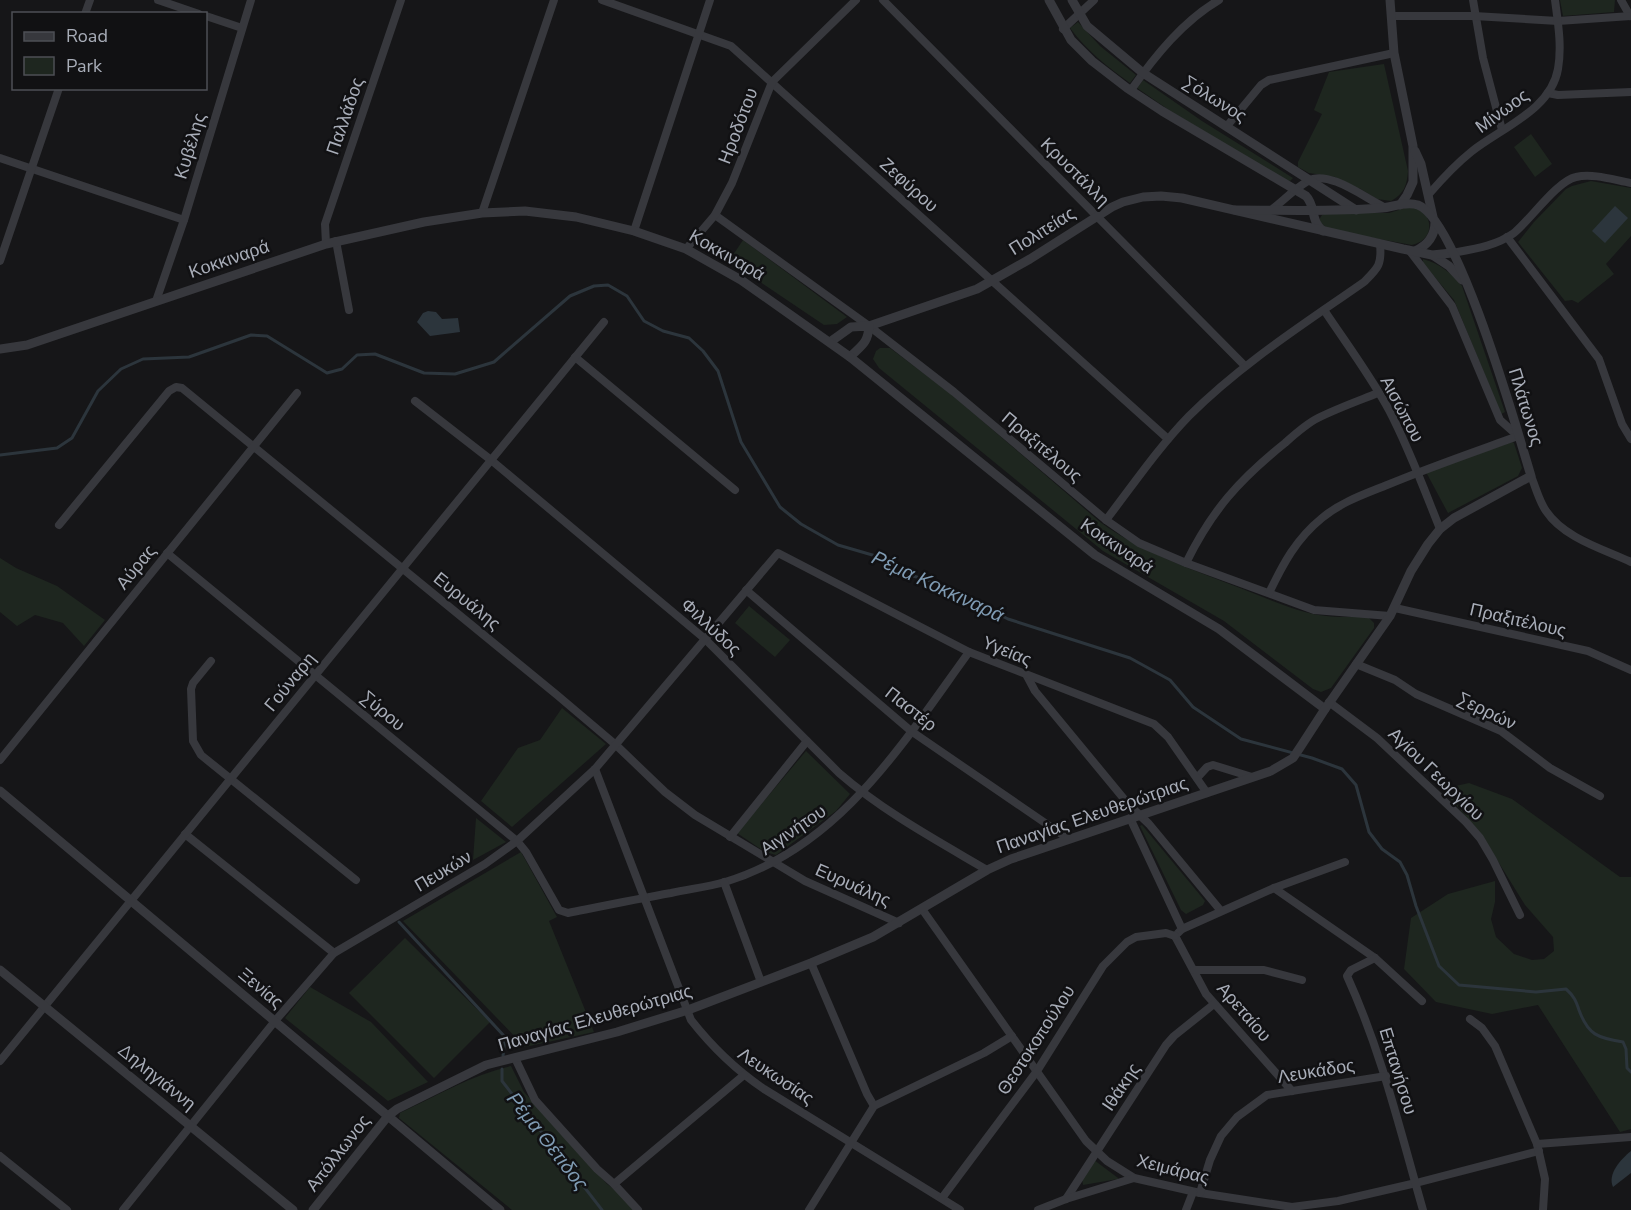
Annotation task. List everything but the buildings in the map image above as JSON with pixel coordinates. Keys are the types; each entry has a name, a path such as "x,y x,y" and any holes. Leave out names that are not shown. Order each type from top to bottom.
{"street":[{"path":"158,0 193,12"},
{"name":"Κυβέλης","path":"156,301 184,220 251,0"},
{"name":"Παλλάδος","path":"326,244 325,224 401,0"},
{"path":"482,213 554,0"},
{"name":"Ζεφύρου","path":"602,0 731,45 1168,439"},
{"path":"634,231 710,0"},
{"name":"Ηροδότου","path":"686,249 715,215 732,183 772,82 856,0"},
{"name":"Κρυστάλλη","path":"883,0 1245,366"},
{"name":"Σόλωνος","path":"1049,0 1063,29 1092,61 1162,111 1311,201 1312,211"},
{"name":"Σόλωνος","path":"1072,0 1087,26 1143,73 1356,210"},
{"path":"1063,29 1094,0"},
{"path":"1131,90 1180,31 1201,10 1220,0"},
{"path":"1390,0 1394,53 1413,146 1413,182 1400,205"},
{"path":"1473,0 1482,58 1502,130"},
{"name":"Μίνωος","path":"1429,194 1470,153 1532,110 1548,93 1558,70 1560,38 1555,0"},
{"path":"1391,16 1474,16 1558,21 1630,16 1621,0"},
{"path":"207,16 242,28"},
{"path":"1227,126 1261,85 1269,80 1394,53"},
{"path":"0,261 58,90"},
{"path":"1548,93 1558,95 1631,92"},
{"path":"1269,593 1291,550 1320,519 1345,502 1417,472 1518,436 1500,420 1452,306 1412,251 1423,248 1432,237 1434,220 1421,164 1413,146"},
{"path":"0,158 184,220"},
{"path":"1432,255 1485,247 1507,237 1527,222 1569,179 1591,176 1631,183"},
{"path":"1271,210 1310,180 1319,178 1334,181 1385,208"},
{"name":"Πολιτείας","path":"830,342 851,327 869,326 958,296 993,281 1112,207 1131,199 1161,196 1235,210 1327,233 1432,255"},
{"path":"1400,205 1415,204 1423,208 1434,220"},
{"name":"Πολιτείας","path":"1235,210 1356,210 1400,205"},
{"path":"1312,211 1316,225 1327,233"},
{"name":"Κοκκιναρά","path":"0,349 27,345 336,241 424,222 482,213 536,212 576,217 634,231 686,249 741,280 850,357 1095,555 1219,629 1327,706"},
{"name":"Πραξιτέλους","path":"715,215 869,326 954,392 1106,520 1139,543 1186,563 1314,610 1393,612 1588,651 1631,670"},
{"name":"Πλάτωνος","path":"1434,220 1468,286 1494,357 1531,476 1544,508 1555,520 1579,538 1631,562"},
{"path":"1507,237 1599,359 1622,424 1631,440"},
{"path":"336,241 349,310"},
{"path":"1106,520 1168,439 1190,416 1245,366 1364,282 1382,260 1380,244"},
{"path":"1432,255 1449,266 1468,286"},
{"name":"Αισώπου","path":"1324,310 1397,426 1440,529"},
{"name":"Γούναρη","path":"0,1061 604,322"},
{"path":"850,357 866,342 869,326"},
{"path":"575,357 735,490"},
{"name":"Ευρυάλης","path":"59,525 173,388 182,388 616,745 680,805 805,881 899,923"},
{"name":"Αύρας","path":"0,760 297,393"},
{"path":"1186,563 1214,513 1234,488 1265,458 1317,419 1378,393"},
{"name":"Φιλλύδος","path":"415,401 491,460 705,639 839,773 862,793 987,870"},
{"name":"Παναγίας Ελευθερώτριας","path":"388,1116 397,1109 486,1065 617,1032 688,1010 811,963 873,937 987,870 1067,838 1207,793 1284,764 1293,758 1393,612 1411,572 1440,529 1454,518 1531,476"},
{"name":"Σύρου","path":"167,553 517,841 526,852 559,910"},
{"name":"Πευκών","path":"123,1210 275,1021 334,953 485,864 517,841 595,769 778,553"},
{"name":"Υγείας","path":"778,553 969,652 1154,724 1168,737 1207,793"},
{"name":"Παστέρ","path":"746,590 911,731 1067,838"},
{"name":"Αιγινήτου","path":"559,910 568,913 724,882 774,863 794,851 840,816 862,793 969,652"},
{"path":"211,661 191,686 193,741 201,754 230,780 356,880"},
{"name":"Σερρών","path":"1356,664 1395,680 1424,698 1501,731 1550,768 1600,796"},
{"path":"1027,675 1035,691 1135,817 1182,929"},
{"name":"Αγίου Γεωργίου","path":"1327,706 1377,738 1466,822 1480,838 1493,860 1520,915"},
{"path":"730,837 807,741"},
{"path":"1197,778 1207,767 1213,765 1252,777"},
{"name":"Λευκωσίας","path":"595,769 691,1020 708,1042 744,1075 960,1210"},
{"name":"Ξενίας","path":"0,791 500,1210"},
{"path":"1135,817 1149,824 1221,911"},
{"path":"186,834 334,953"},
{"path":"1175,936 1182,929 1221,911 1274,888 1345,862"},
{"path":"724,882 761,982"},
{"path":"1274,888 1375,958 1422,1001"},
{"name":"Χειμάρας","path":"922,909 1070,1120 1096,1150 1119,1170 1134,1178 1197,1192 1292,1207 1338,1201 1416,1183 1538,1147 1631,1137"},
{"name":"Θεοτοκοπούλου","path":"942,1198 1037,1071 1103,966 1127,942 1136,937 1154,933 1175,936"},
{"name":"Αρεταίου","path":"1175,936 1206,994 1292,1091"},
{"name":"Επτανήσου","path":"1375,958 1351,969 1347,976 1367,1020 1386,1076 1423,1210"},
{"path":"811,963 874,1106"},
{"name":"Δηληγιάννη","path":"0,970 292,1210"},
{"path":"1194,970 1264,970 1302,980"},
{"name":"Ιθάκης","path":"1066,1198 1166,1045 1214,1004"},
{"path":"1470,1019 1482,1028 1495,1046 1538,1147 1545,1179 1543,1210"},
{"path":"809,1210 874,1106 984,1053 1012,1036"},
{"path":"514,1058 535,1100 597,1169 638,1210"},
{"path":"614,1184 744,1075"},
{"name":"Λευκάδος","path":"1186,1210 1229,1125 1267,1095 1386,1076"},
{"name":"Απόλλωνος","path":"313,1210 388,1116"},
{"path":"0,1156 67,1210"},
{"path":"1038,1210 1066,1198 1134,1178"}],"green space":[{"path":"1560,0 1615,0 1614,12 1563,16"},
{"path":"1078,22 1100,46 1136,75 1130,83 1083,44 1070,28"},
{"path":"1384,64 1408,171 1404,189 1391,201 1377,199 1359,188 1358,191 1335,177 1309,173 1298,167 1298,162 1322,114 1314,110 1329,72"},
{"path":"1143,80 1202,121 1293,178 1290,181 1284,180 1169,110 1137,88"},
{"path":"1531,134 1552,164 1535,177 1514,147"},
{"path":"1591,181 1631,188 1631,236 1606,264 1614,274 1578,303 1572,300 1565,301 1518,242 1566,189"},
{"path":"1408,207 1423,212 1429,223 1426,236 1421,242 1412,245 1324,229 1319,220 1327,213 1389,213"},
{"path":"743,240 847,317 837,324 824,325 729,261"},
{"path":"1423,259 1444,269 1462,286 1505,412 1501,414 1454,300 1423,263"},
{"path":"880,348 890,348 951,394 1100,522 1133,543 1186,567 1289,607 1336,617 1368,617 1374,623 1374,628 1331,688 1321,692 1313,689 1224,621 1103,551 879,368 873,359"},
{"path":"1512,442 1522,468 1518,476 1448,513 1426,472"},
{"path":"0,558 16,568 57,586 105,620 84,646 63,623 35,615 17,626 0,612"},
{"path":"749,606 790,640 775,657 735,623"},
{"path":"562,708 606,744 512,827 481,801 518,748 540,740"},
{"path":"806,751 850,794 836,811 776,855 765,852 737,833"},
{"path":"1469,783 1512,799 1620,877 1631,877 1631,1129 1620,1132 1538,1005 1492,1014 1436,1002 1404,969 1411,918 1448,894 1495,881 1495,902 1491,919 1496,937 1514,954 1532,960 1544,959 1554,951 1553,937 1525,905 1481,834 1442,789"},
{"path":"476,818 506,842 473,860"},
{"path":"1142,825 1205,901 1203,905 1186,914 1181,910 1140,826"},
{"path":"521,852 557,917 549,921 594,1032 525,1047 403,921"},
{"path":"405,938 490,1022 434,1078 349,993"},
{"path":"310,987 371,1022 428,1082 388,1101 285,1018"},
{"path":"511,1066 524,1092 607,1184 617,1191 634,1210 512,1210 399,1118 400,1113 454,1086"},
{"path":"1094,1160 1118,1179 1083,1185 1082,1179"}],"shaded area":[{"path":"1615,206 1628,218 1605,243 1592,231"},
{"path":"436,312 442,319 458,318 460,332 430,336 417,322 423,313"},
{"path":"1631,1151 1631,1173 1613,1187 1613,1172 1619,1162"}],"waterway":[{"name":"Ρέμα Κοκκιναρά","path":"0,455 57,448 72,438 98,391 121,369 143,359 189,357 251,335 267,336 327,373 342,369 357,355 375,354 424,373 455,374 494,362 570,296 594,286 608,285 627,296 644,321 663,331 689,338 703,351 718,371 741,442 780,507 801,524 838,545 893,561 913,576 935,582 1008,619 1130,658 1170,680 1193,707 1241,739 1312,758 1342,769 1356,785 1369,832 1382,849 1400,862 1407,875 1439,966 1459,985 1536,992 1566,989 1574,999 1590,1030 1600,1037 1623,1042 1626,1049 1627,1068 1631,1072"},
{"name":"Ρέμα Θέτιδος","path":"399,922 505,1037 503,1056"},
{"name":"Ρέμα Θέτιδος","path":"502,1069 502,1081 602,1210"}]}
